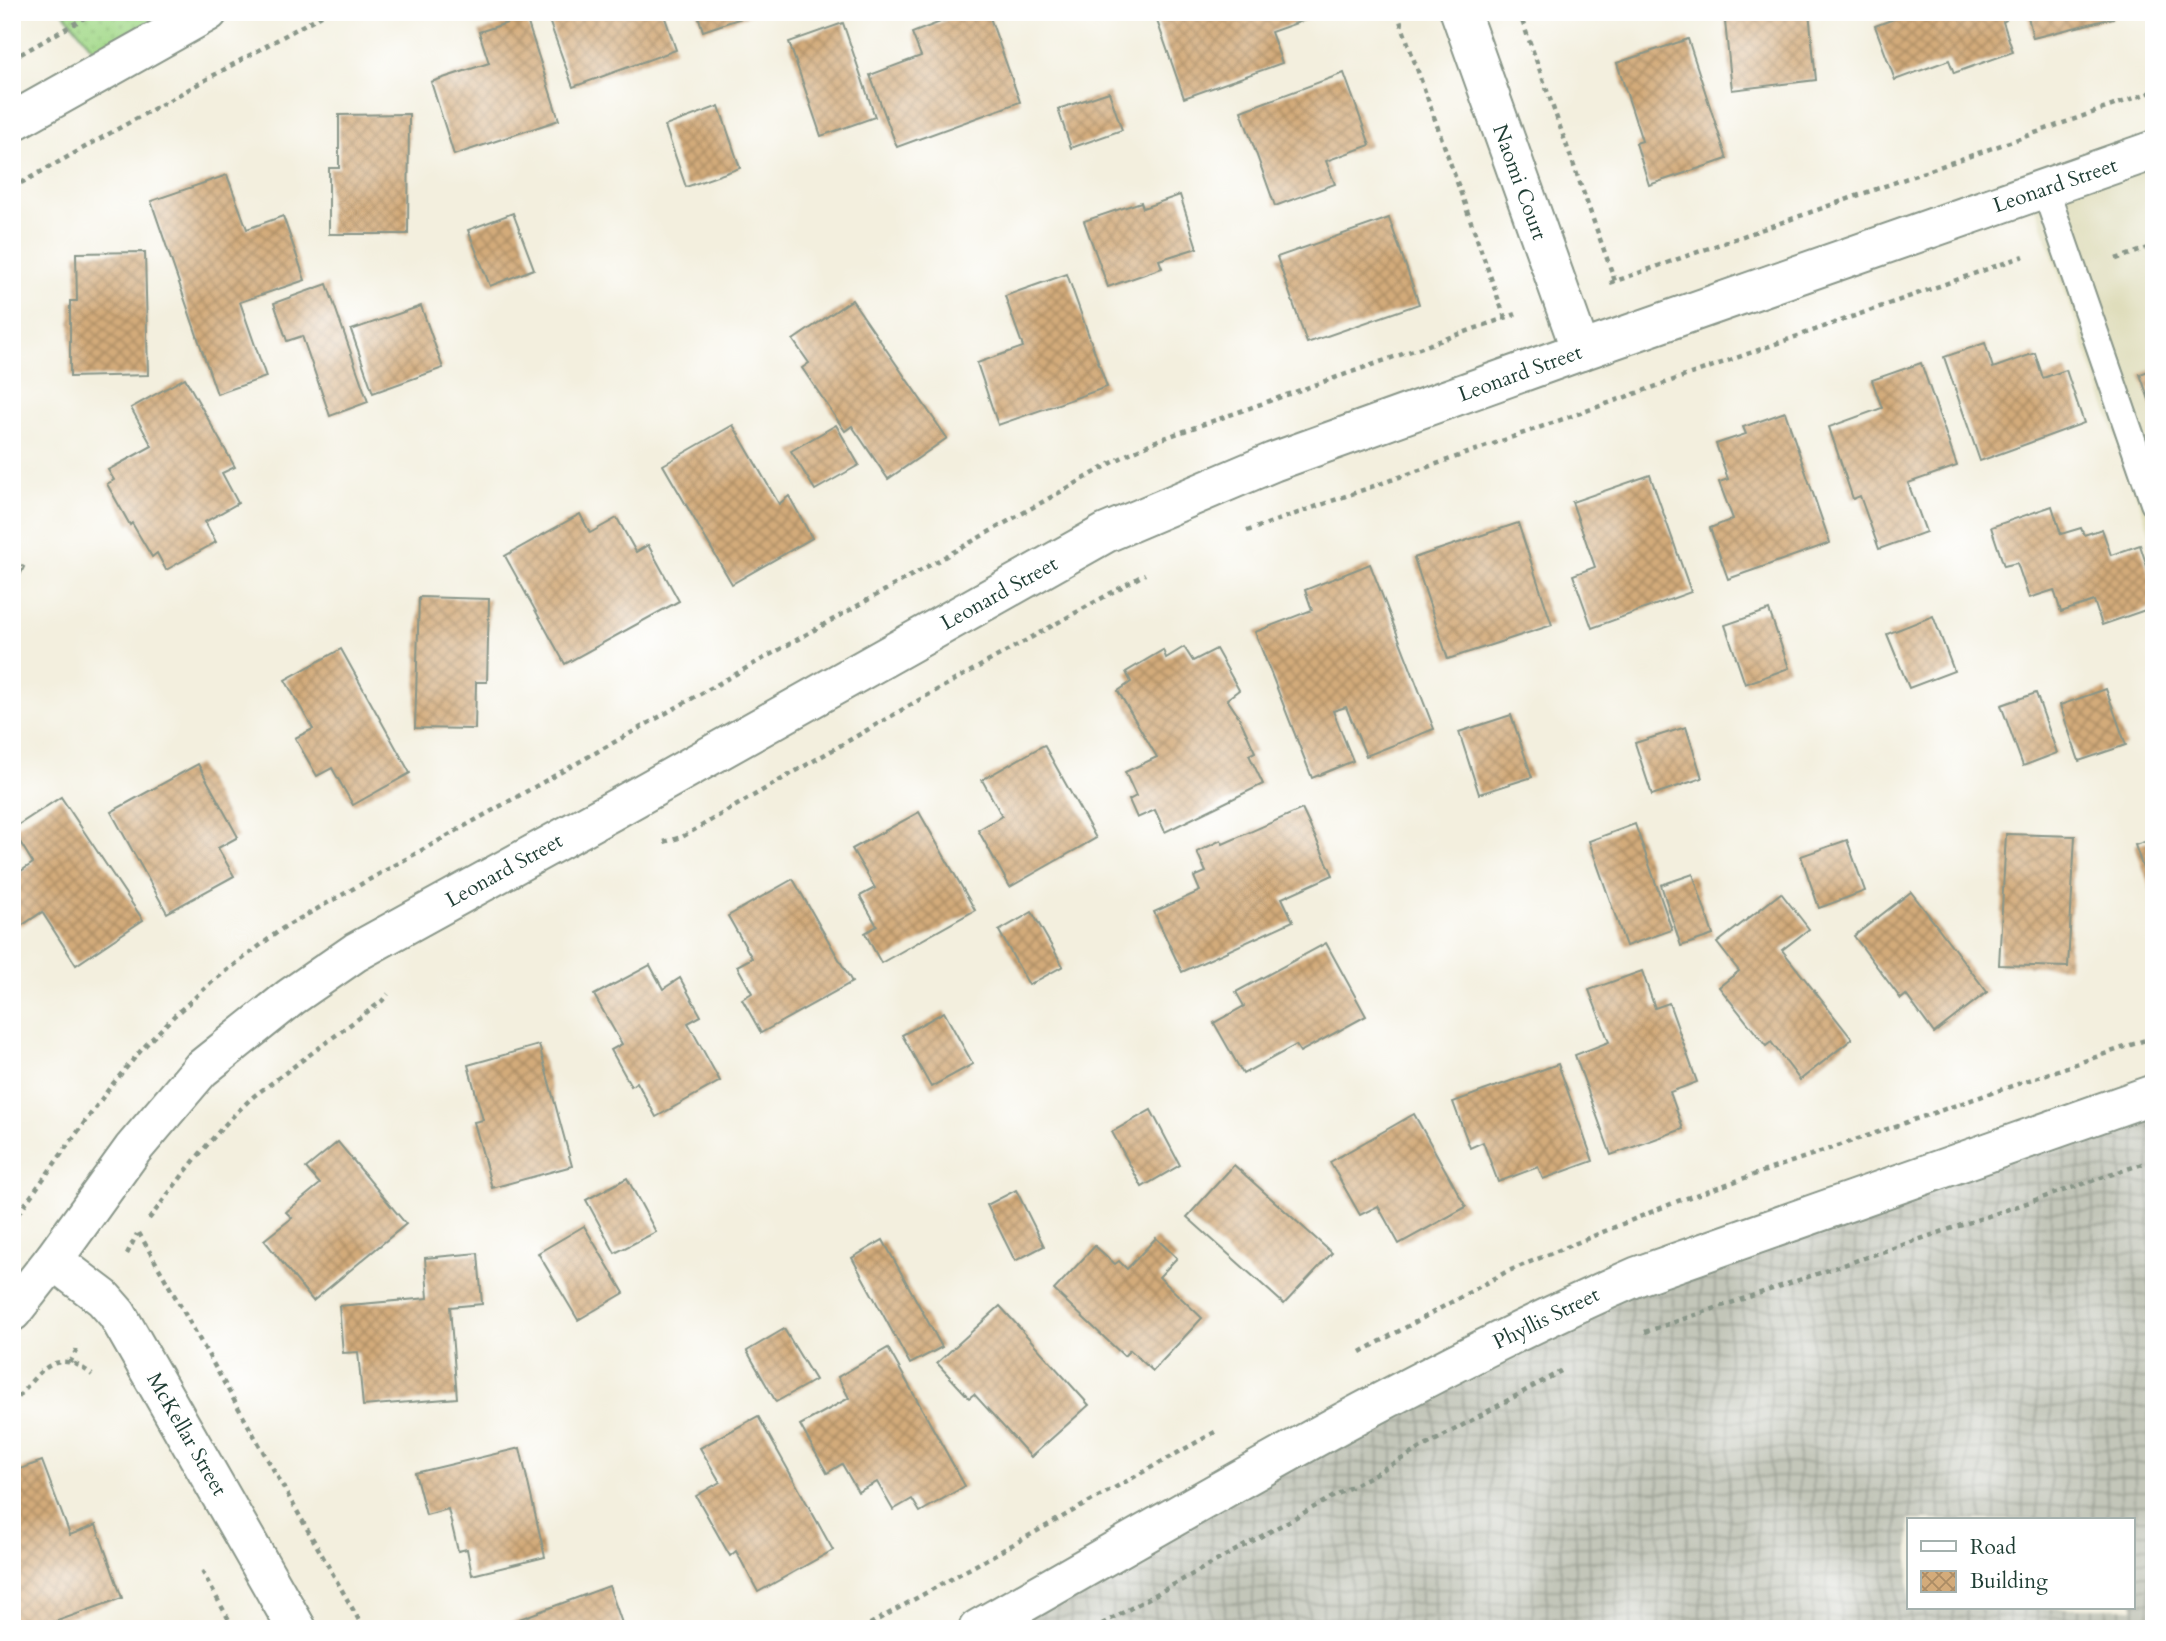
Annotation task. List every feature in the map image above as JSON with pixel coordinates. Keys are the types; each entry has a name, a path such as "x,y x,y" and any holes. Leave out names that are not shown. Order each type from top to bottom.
{"street":[{"path":"12,122 208,12"},
{"name":"Naomi Court","path":"1460,12 1581,351"},
{"name":"Leonard Street","path":"12,1312 133,1149 201,1069 291,997 356,952 1106,533 1273,462 2154,150"},
{"name":"Phyllis Street","path":"978,1629 1358,1415 1557,1311 1638,1276 2154,1094"},
{"name":"McKellar Street","path":"53,1260 93,1290 117,1314 297,1629"}],"lane":[{"path":"2045,189 2154,503"}],"path":[{"path":"12,59 95,12"},
{"path":"12,188 327,12"},
{"path":"1397,12 1506,318"},
{"path":"1519,12 1615,281 2154,91"},
{"path":"2109,261 2154,246"},
{"path":"1247,531 2029,254"},
{"path":"651,844 682,837 912,704 1148,573"},
{"path":"146,1222 204,1148 239,1109 382,1001 394,988"},
{"path":"1642,1333 2154,1160"},
{"path":"127,1254 138,1232 363,1629"},
{"path":"70,1363 80,1342"},
{"path":"12,1405 43,1369 59,1362 70,1363 88,1371 99,1385"},
{"path":"1093,1629 1565,1368"},
{"path":"200,1568 234,1629"}],"shaded area":[{"path":"2154,150 2154,545 2031,194"},
{"path":"2154,1094 2154,1629 978,1629 1499,1341"}],"green space":[{"path":"63,12 208,12 108,68"}],"building":[{"path":"546,12 663,12 676,50 573,87"},
{"path":"697,12 756,12 756,13 703,31"},
{"path":"966,12 988,12 1020,102 897,147 870,75 921,56 912,33"},
{"path":"1154,12 1325,13 1271,32 1282,63 1184,98"},
{"path":"1724,12 1809,12 1816,80 1732,90"},
{"path":"1898,12 2003,12 2006,20 2003,22 2013,52 1954,73 1949,60 1895,80 1875,26 1899,17"},
{"path":"2027,12 2112,12 2113,18 2033,38"},
{"path":"526,17 559,120 454,155 431,82 489,63 479,32"},
{"path":"843,23 875,117 821,136 789,42"},
{"path":"1688,39 1727,159 1649,185 1636,143 1642,141 1617,63"},
{"path":"1344,73 1370,145 1326,161 1335,184 1275,206 1241,111"},
{"path":"1109,92 1122,130 1071,148 1058,109"},
{"path":"719,106 740,168 686,187 665,126"},
{"path":"409,114 408,234 329,234 329,168 339,168 339,115"},
{"path":"227,175 247,229 283,216 305,280 240,302 266,377 217,394 151,201"},
{"path":"1180,195 1197,248 1159,260 1162,268 1108,287 1084,221 1141,202 1143,208"},
{"path":"513,213 534,269 490,286 468,230"},
{"path":"1389,218 1419,304 1307,343 1277,257"},
{"path":"145,252 148,375 70,377 70,301 77,301 76,253"},
{"path":"1067,274 1107,387 998,425 977,363 1023,347 1005,296"},
{"path":"327,284 368,402 330,416 302,336 287,341 274,303"},
{"path":"852,300 947,438 888,479 852,426 845,431 802,368 809,363 793,340"},
{"path":"421,306 443,368 373,393 351,330"},
{"path":"1985,343 1993,368 2035,353 2043,378 2066,370 2084,423 1980,461 1944,357"},
{"path":"1921,363 1957,466 1908,483 1926,532 1879,549 1860,496 1853,499 1829,427 1882,408 1872,380"},
{"path":"2154,369 2154,411 2153,411 2140,374"},
{"path":"185,378 235,467 222,473 238,503 205,522 216,542 166,570 157,553 152,557 132,523 130,525 107,484 114,480 108,470 152,446 131,408"},
{"path":"1785,412 1830,543 1728,579 1710,528 1733,519 1719,482 1728,479 1716,444 1746,434 1743,427"},
{"path":"733,425 779,504 789,496 812,538 732,584 663,465"},
{"path":"836,425 859,465 815,490 791,451"},
{"path":"1650,475 1691,592 1592,628 1573,575 1595,567 1572,502"},
{"path":"2052,506 2061,534 2081,528 2084,535 2102,529 2111,555 2140,545 2154,588 2154,607 2102,625 2094,601 2061,612 2054,590 2029,598 2017,563 2004,566 1991,527"},
{"path":"580,514 590,533 617,518 636,552 648,545 679,601 565,664 505,556"},
{"path":"1518,523 1552,625 1448,659 1414,558"},
{"path":"12,561 24,567 12,592"},
{"path":"1370,564 1434,729 1366,756 1346,707 1333,711 1353,761 1312,778 1255,632 1312,610 1305,590"},
{"path":"419,597 489,599 487,682 476,682 475,729 415,728"},
{"path":"1769,610 1789,668 1745,684 1725,625"},
{"path":"1933,616 1954,671 1909,688 1887,634"},
{"path":"1184,647 1193,661 1216,649 1239,690 1227,699 1239,717 1255,752 1249,755 1263,784 1165,832 1155,810 1137,818 1129,800 1136,796 1125,772 1157,757 1118,691 1131,682 1126,672 1163,650 1166,658"},
{"path":"341,649 410,773 353,805 332,768 317,776 295,738 313,729 285,680"},
{"path":"2106,689 2126,745 2079,761 2060,705"},
{"path":"2036,693 2057,753 2023,766 2001,705"},
{"path":"1511,715 1532,777 1479,794 1459,732"},
{"path":"1686,727 1702,778 1652,795 1635,743"},
{"path":"1044,745 1096,838 1010,887 978,830 1002,816 982,780"},
{"path":"198,764 238,837 218,848 234,876 167,913 111,812"},
{"path":"2154,771 2154,795 2153,795 2146,774"},
{"path":"61,797 143,920 76,965 42,912 21,926 12,913 12,877 33,863 12,829"},
{"path":"1302,809 1333,875 1282,898 1293,921 1182,972 1154,912 1200,891 1194,877 1206,872 1197,852 1221,840 1223,844"},
{"path":"919,812 975,910 881,963 865,933 877,926 860,896 875,888 852,849"},
{"path":"1635,824 1672,930 1626,946 1589,841"},
{"path":"2006,834 2075,836 2068,967 1999,965"},
{"path":"2154,839 2154,898 2153,898 2135,845"},
{"path":"1847,840 1865,891 1819,908 1801,856"},
{"path":"1693,874 1713,935 1681,946 1661,885"},
{"path":"793,879 852,982 761,1033 742,999 752,993 737,966 752,958 728,916"},
{"path":"1911,892 1987,992 1934,1033 1906,995 1901,999 1854,936"},
{"path":"1781,893 1809,929 1782,950 1852,1039 1800,1080 1771,1042 1766,1046 1719,987 1739,971 1717,943"},
{"path":"1032,912 1063,966 1029,985 999,931"},
{"path":"1326,943 1366,1016 1300,1052 1296,1045 1243,1074 1214,1023 1244,1006 1236,992"},
{"path":"650,965 663,989 680,978 701,1016 688,1023 720,1081 656,1117 637,1082 631,1086 611,1050 622,1044 594,995"},
{"path":"1642,971 1655,1008 1669,1003 1697,1082 1670,1092 1683,1129 1611,1155 1575,1055 1609,1042 1589,990"},
{"path":"944,1012 973,1064 931,1087 902,1035"},
{"path":"539,1045 572,1166 492,1188 474,1122 483,1120 468,1065"},
{"path":"1558,1064 1593,1161 1543,1179 1538,1167 1498,1182 1483,1142 1470,1148 1453,1102"},
{"path":"1151,1110 1180,1165 1142,1187 1112,1132"},
{"path":"1414,1114 1466,1207 1399,1244 1378,1206 1360,1215 1330,1162"},
{"path":"338,1142 406,1224 313,1301 264,1240 292,1218 286,1212 320,1184 306,1168"},
{"path":"1234,1165 1332,1253 1284,1304 1187,1217"},
{"path":"627,1178 656,1232 615,1253 586,1200"},
{"path":"1016,1190 1044,1246 1015,1261 987,1205"},
{"path":"584,1226 624,1293 578,1320 538,1253"},
{"path":"1156,1238 1177,1258 1159,1277 1202,1318 1153,1371 1130,1350 1124,1356 1054,1290 1095,1246 1115,1264 1119,1261 1127,1269"},
{"path":"883,1240 942,1347 910,1364 852,1258"},
{"path":"478,1253 482,1304 450,1307 457,1398 363,1406 358,1352 343,1353 339,1306 428,1298 425,1258"},
{"path":"1000,1306 1089,1405 1031,1457 974,1394 969,1398 937,1363"},
{"path":"784,1329 815,1380 776,1402 747,1351"},
{"path":"888,1348 965,1486 920,1512 912,1499 893,1510 877,1482 858,1492 842,1464 827,1473 800,1425 849,1398 838,1377"},
{"path":"758,1416 833,1550 758,1592 736,1551 730,1556 696,1496 720,1482 700,1448"},
{"path":"520,1448 545,1557 472,1575 467,1549 458,1551 448,1509 426,1515 415,1473"},
{"path":"42,1461 70,1535 96,1525 122,1598 35,1629 12,1629 12,1472"},
{"path":"609,1586 624,1629 504,1629 503,1625"}]}
